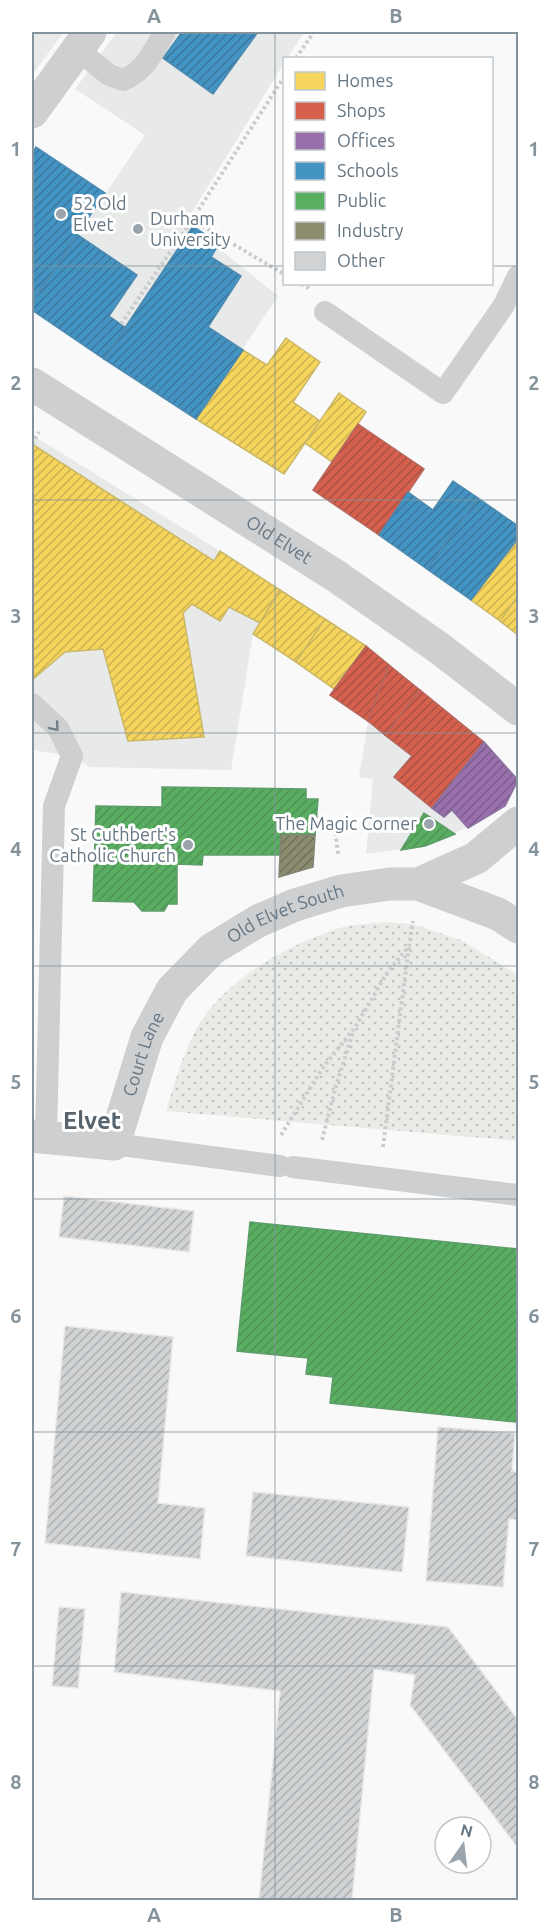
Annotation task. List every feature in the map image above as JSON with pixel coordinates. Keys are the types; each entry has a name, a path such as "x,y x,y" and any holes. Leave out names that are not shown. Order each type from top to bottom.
{"street":[{"path":"32,112 83,40"},
{"name":"Old Elvet","path":"32,384 336,576 439,648 519,709"},
{"name":"Old Elvet South","path":"418,884 476,858 519,823"},
{"name":"Old Elvet South","path":"172,990 212,949 258,921 295,905 341,891 390,884 418,884 498,914 519,927"},
{"name":"Court Lane","path":"114,1144 147,1037 172,990"},
{"path":"39,1136 114,1144"}],"lane":[{"path":"83,40 109,75 123,80 136,75 145,65 165,32"},
{"path":"324,312 443,393 504,305 519,276"},
{"path":"32,704 58,728 72,756 54,806 39,1136"},
{"path":"114,1144 519,1195"}],"path":[{"path":"297,57 314,32"},
{"path":"121,324 283,80"},
{"path":"192,220 283,273"},
{"path":"317,818 334,820 341,891"},
{"path":"379,1178 418,884"},
{"path":"288,1167 322,1069 356,1026 387,973 409,946"},
{"path":"288,1167 336,1086 356,1026"}],"shaded area":[{"path":"32,32 64,32 32,75"},
{"name":"Durham University","path":"117,32 305,32 288,57 283,57 283,65 186,222 278,296 196,419 32,310 32,303 145,135 75,89"},
{"path":"32,435 280,590 253,634 231,770 90,767 72,756 32,750"},
{"path":"389,665 484,742 518,780 505,806 443,840 425,846 366,854 373,779 359,777 368,721"},
{"path":"384,922 412,924 461,940 518,975 518,1141 166,1111 180,1068 198,1026 225,993 262,964 302,942 343,927"}],"building: Homes":[{"path":"286,338 320,362 293,402 320,421 284,474 196,419 243,350 267,365"},
{"path":"339,393 366,412 332,462 305,443"},
{"path":"32,444 214,561 220,551 280,590 260,623 229,607 220,621 192,604 183,613 204,737 128,741 103,649 65,652 32,680"},
{"path":"517,541 518,596 500,621 471,600"},
{"path":"280,590 325,619 296,662 253,634"},
{"path":"518,596 518,635 500,621"},
{"path":"325,619 366,646 334,689 296,662"}],"building: Shops":[{"path":"358,424 424,469 379,535 313,490"},
{"path":"366,646 389,665 368,721 330,695"},
{"path":"389,665 420,690 385,735 368,721"},
{"path":"420,690 484,742 432,808 394,777 412,756 385,735"}],"building: Offices":[{"path":"484,742 518,780 505,806 468,828 452,810 444,817 432,808"}],"building: Schools":[{"path":"182,32 258,32 213,94 163,58"},
{"name":"52 Old Elvet","path":"36,147 105,193 32,303 32,154"},
{"path":"193,226 219,244 211,257 241,276 208,327 243,350 196,419 104,359"},
{"path":"78,235 137,275 109,316 126,328 104,359 32,310 32,303"},
{"path":"453,481 478,498 427,569 379,535 408,492 433,510"},
{"path":"478,498 518,526 518,538 471,600 427,569"}],"building: Public":[{"name":"St Cuthbert's Catholic Church","path":"162,787 306,789 306,799 318,799 315,835 281,835 280,855 203,855 202,865 177,864 177,904 168,904 164,911 142,911 134,902 93,901 96,806 162,807"},
{"name":"The Magic Corner","path":"424,813 455,834 425,846 401,850"},
{"path":"250,1222 518,1249 516,1422 330,1403 333,1377 306,1374 308,1358 237,1351"}],"building: Industry":[{"path":"281,835 315,835 313,867 279,877"}],"building: Other":[{"path":"64,1196 194,1211 189,1252 59,1237"},
{"path":"65,1326 173,1337 158,1503 205,1508 200,1559 45,1543"},
{"path":"438,1427 515,1433 512,1471 518,1472 518,1520 509,1519 503,1587 426,1581"},
{"path":"253,1492 409,1507 402,1572 246,1556"},
{"path":"121,1592 448,1627 518,1720 518,1848 410,1705 415,1675 374,1669 352,1900 259,1900 280,1691 114,1672"},
{"path":"59,1607 85,1609 78,1688 52,1686"}],"place":[{"name":"52 Old Elvet","path":"61,214"},
{"name":"Durham University","path":"138,229"},
{"name":"The Magic Corner","path":"429,824"},
{"name":"St Cuthbert's Catholic Church","path":"188,845"}],"district":[{"name":"Elvet","path":"92,1121"}]}
